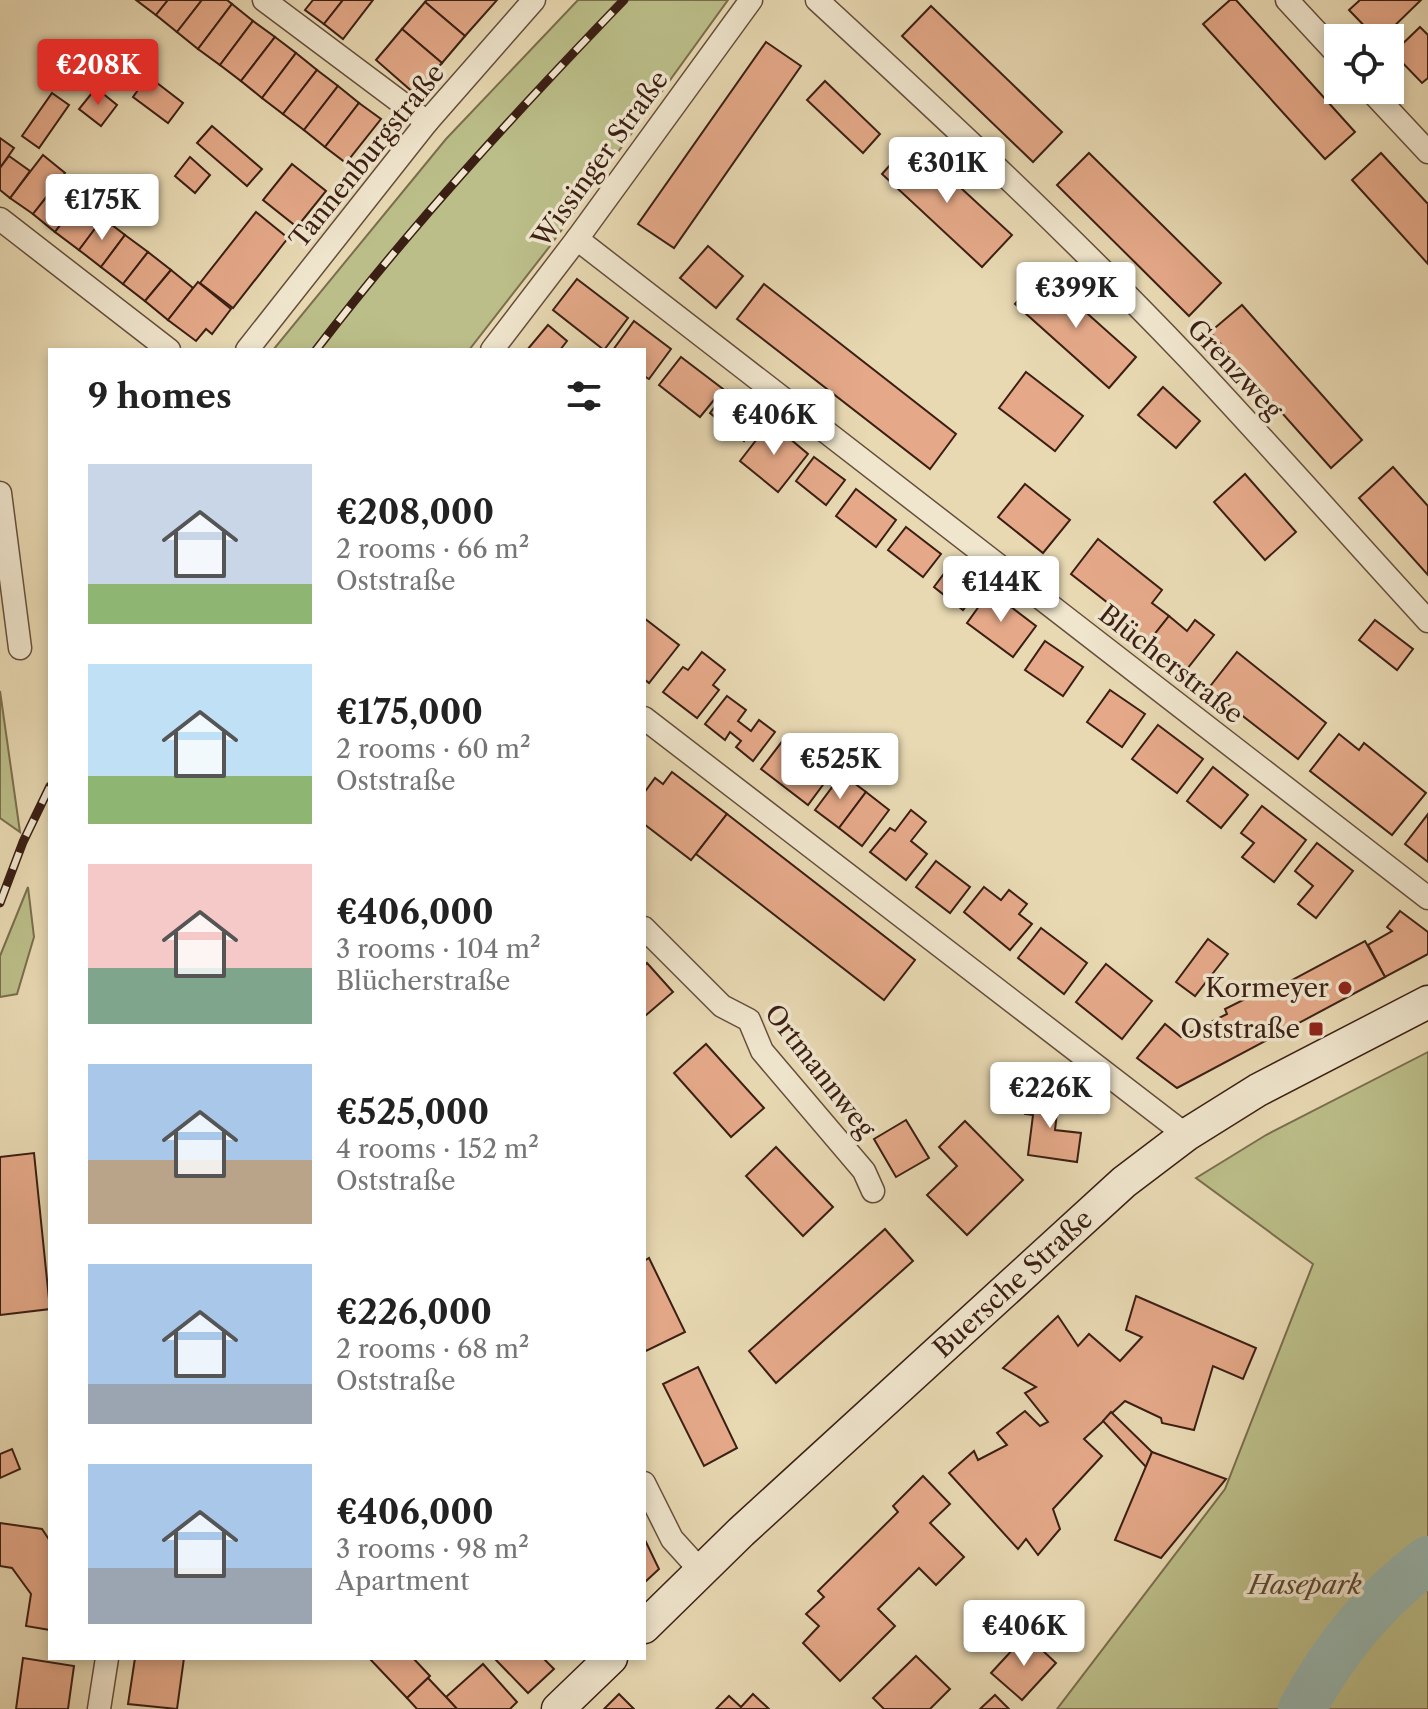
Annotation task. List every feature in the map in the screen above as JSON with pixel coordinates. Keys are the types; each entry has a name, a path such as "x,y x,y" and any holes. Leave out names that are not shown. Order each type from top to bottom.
{"main road":[{"name":"Buersche Straße","path":"646,1625 1113,1193 1186,1135 1258,1090 1428,1002"},
{"path":"558,1709 609,1660"}],"street":[{"path":"264,0 427,122"},
{"name":"Tannenburgstraße","path":"249,348 427,122 534,0"},
{"name":"Wissinger Straße","path":"494,348 751,0"},
{"name":"Grenzweg","path":"817,0 940,113 1188,358 1428,621"},
{"path":"1287,0 1324,40"},
{"path":"1383,104 1428,152"},
{"path":"3,228 166,348"},
{"name":"Blücherstraße","path":"577,239 1428,898"},
{"path":"0,493 20,648"},
{"path":"646,720 1186,1135"},
{"name":"Ortmannweg","path":"646,930 722,1006 749,1020 762,1051 864,1171 873,1191"},
{"path":"646,1487 672,1539 701,1571"},
{"path":"99,1709 107,1660"}],"green space":[{"path":"578,0 728,0 550,246 471,348 275,348 446,139"},
{"path":"0,691 20,832 0,818"},
{"path":"28,887 34,937 17,994 0,997 0,956"},
{"name":"Hasepark","path":"1428,1052 1428,1709 1057,1709 1225,1489 1313,1264 1196,1178 1266,1135"}],"building":[{"path":"136,0 168,0 156,15"},
{"path":"168,0 202,0 177,32 156,15"},
{"path":"202,0 227,0 232,4 198,49 177,32"},
{"path":"313,0 343,0 324,24 305,10"},
{"path":"343,0 373,0 343,39 324,24"},
{"path":"497,0 465,36 425,2"},
{"path":"1230,0 1236,0 1324,98 1324,104 1330,104 1355,132 1325,159 1203,24"},
{"path":"1360,0 1421,0 1396,24 1362,24 1349,10"},
{"path":"425,2 465,36 442,63 402,29"},
{"path":"232,4 253,21 220,65 198,49"},
{"path":"931,6 1062,132 1033,162 902,36"},
{"path":"253,21 275,37 241,81 220,65"},
{"path":"1420,27 1428,35 1428,78 1422,83 1404,64 1404,42"},
{"path":"402,29 442,63 415,94 376,60"},
{"path":"275,37 296,53 262,98 241,81"},
{"path":"766,42 801,66 674,248 638,224"},
{"path":"296,53 317,70 283,114 262,98"},
{"path":"317,70 338,86 304,130 283,114"},
{"path":"148,76 183,103 168,123 133,97"},
{"path":"825,81 880,134 863,153 807,100"},
{"path":"338,86 359,103 325,147 304,130"},
{"path":"96,88 117,105 101,126 79,109"},
{"path":"52,93 69,105 39,148 22,136"},
{"path":"359,103 381,119 346,163 325,147"},
{"path":"212,126 262,169 247,186 197,143"},
{"path":"0,138 14,148 0,168"},
{"path":"911,142 1012,235 982,267 882,174"},
{"path":"1089,153 1221,283 1189,316 1057,185"},
{"path":"1381,153 1428,204 1428,264 1352,180"},
{"path":"43,155 65,173 33,214 10,198"},
{"path":"9,156 30,171 10,198 0,190 0,168"},
{"path":"190,157 210,175 195,193 175,176"},
{"path":"292,164 326,191 297,227 263,200"},
{"path":"53,189 75,206 55,232 33,214"},
{"path":"84,194 108,212 79,250 55,232"},
{"path":"256,212 288,238 233,308 200,283"},
{"path":"103,218 125,235 101,267 79,250"},
{"path":"125,235 148,252 123,284 101,267"},
{"path":"708,246 743,276 716,308 680,278"},
{"path":"148,252 171,270 145,301 123,284"},
{"path":"171,270 193,288 168,320 145,301"},
{"path":"1042,273 1136,357 1109,388 1015,304"},
{"path":"577,279 628,318 606,348 601,348 553,310"},
{"path":"198,282 231,309 212,334 206,329 196,341 168,320"},
{"path":"764,284 956,434 930,469 737,319"},
{"path":"1242,305 1362,440 1331,468 1210,332"},
{"path":"634,321 671,349 649,379 646,377 646,348 614,348"},
{"path":"548,325 567,341 562,348 529,348"},
{"path":"681,357 723,389 700,417 659,385"},
{"path":"1026,372 1083,416 1055,451 999,408"},
{"path":"1163,387 1200,421 1176,448 1138,415"},
{"path":"728,390 763,417 744,441 710,413"},
{"path":"770,422 808,454 778,492 740,461"},
{"path":"814,457 845,480 826,505 796,481"},
{"path":"1393,467 1428,506 1428,575 1359,498"},
{"path":"1245,474 1296,532 1265,560 1214,502"},
{"path":"1025,484 1070,520 1043,553 998,517"},
{"path":"856,489 896,520 876,547 836,516"},
{"path":"906,527 941,554 923,577 888,550"},
{"path":"1098,539 1162,590 1152,603 1169,616 1146,645 1117,622 1122,614 1071,574"},
{"path":"952,563 982,585 963,610 934,587"},
{"path":"990,591 1036,626 1013,657 967,623"},
{"path":"1169,616 1187,631 1195,620 1214,635 1183,674 1146,645"},
{"path":"646,620 679,645 649,683 646,681"},
{"path":"1375,620 1413,649 1397,670 1359,640"},
{"path":"1045,641 1083,667 1063,696 1025,670"},
{"path":"702,652 725,670 713,685 719,690 697,718 663,692 683,667 688,670"},
{"path":"1237,652 1326,723 1298,759 1208,689"},
{"path":"1110,690 1145,714 1122,747 1087,722"},
{"path":"727,696 746,710 738,721 751,731 759,720 775,732 753,761 736,747 741,741 730,732 725,740 705,724"},
{"path":"1158,725 1203,759 1177,793 1132,759"},
{"path":"1339,734 1359,750 1364,743 1426,793 1392,835 1310,771"},
{"path":"784,739 831,774 808,805 761,769"},
{"path":"1213,767 1248,795 1221,828 1187,801"},
{"path":"672,772 727,814 691,860 646,826 646,790 655,778 663,784"},
{"path":"842,774 866,792 839,828 815,810"},
{"path":"866,792 889,810 862,846 839,828"},
{"path":"1262,806 1306,840 1274,882 1242,857 1254,843 1241,833"},
{"path":"911,810 926,822 911,841 927,854 906,880 870,852 890,828 895,831"},
{"path":"727,814 915,960 884,1000 696,854"},
{"path":"1428,814 1428,862 1405,844"},
{"path":"1317,843 1353,871 1316,918 1298,904 1313,886 1295,871"},
{"path":"936,861 970,887 950,913 916,887"},
{"path":"984,887 1001,900 1009,890 1027,904 1019,914 1032,924 1010,950 964,912"},
{"path":"1400,911 1428,932 1428,954 1385,977 1368,945 1392,931 1387,927"},
{"path":"1041,928 1087,963 1064,994 1018,958"},
{"path":"1208,939 1228,954 1195,996 1176,982"},
{"path":"1365,941 1385,977 1177,1088 1137,1058 1165,1024 1181,1037 1227,1014 1225,1009 1265,989 1268,993"},
{"path":"646,964 673,992 646,1015"},
{"path":"1106,964 1152,1001 1122,1039 1076,1002"},
{"path":"706,1044 764,1108 731,1137 674,1073"},
{"path":"1028,1091 1059,1095 1055,1130 1081,1133 1077,1162 1028,1155 1033,1115 1025,1114"},
{"path":"906,1120 929,1158 896,1177 874,1139"},
{"path":"965,1121 1023,1180 967,1235 927,1195 957,1166 939,1147"},
{"path":"776,1147 833,1207 803,1236 746,1176"},
{"path":"34,1153 48,1309 0,1315 0,1157"},
{"path":"885,1229 913,1261 776,1383 749,1351"},
{"path":"649,1258 685,1332 646,1351 646,1260"},
{"path":"1136,1296 1256,1348 1243,1379 1213,1366 1194,1430 1162,1423 1161,1418 1125,1401 1084,1439 1102,1456 1053,1509 1060,1529 1038,1555 1026,1539 1018,1549 949,1473 974,1451 978,1460 1007,1445 997,1433 1025,1411 1040,1426 1048,1422 1025,1393 1036,1387 1003,1368 1058,1316 1078,1346 1089,1334 1120,1361 1142,1337 1126,1330"},
{"path":"698,1367 737,1448 704,1466 663,1384"},
{"path":"1111,1412 1152,1452 1146,1467 1103,1421"},
{"path":"12,1449 20,1469 0,1478 0,1454"},
{"path":"1152,1452 1226,1479 1161,1558 1115,1540"},
{"path":"923,1476 950,1504 930,1523 964,1557 936,1585 919,1568 878,1609 895,1626 840,1681 803,1643 819,1626 806,1614 824,1597 818,1591 898,1512 893,1506"},
{"path":"0,1523 42,1529 48,1538 48,1630 26,1626 31,1594 12,1568 0,1566"},
{"path":"646,1542 659,1569 646,1581"},
{"path":"1026,1635 1056,1663 1022,1700 991,1673"},
{"path":"916,1656 950,1689 930,1709 884,1709 873,1698"},
{"path":"23,1658 74,1666 68,1709 16,1709"},
{"path":"135,1660 184,1660 177,1709 128,1704"},
{"path":"371,1660 415,1660 430,1676 407,1698"},
{"path":"496,1660 545,1660 554,1669 528,1693"},
{"path":"483,1664 517,1702 510,1709 457,1709 446,1697"},
{"path":"428,1678 457,1709 417,1709 407,1698"},
{"path":"619,1694 634,1709 604,1709"},
{"path":"753,1694 769,1709 716,1709 729,1696 741,1707"},
{"path":"995,1695 1009,1709 980,1709"}],"waterway":[{"path":"1302,1709 1327,1667 1356,1628 1390,1592 1428,1560"}],"railway":[{"path":"318,348 465,170 624,0"},
{"path":"0,903 23,842 48,790"}],"place":[{"name":"Kormeyer","path":"1345,988"},
{"name":"Oststraße","path":"1316,1029"}]}
